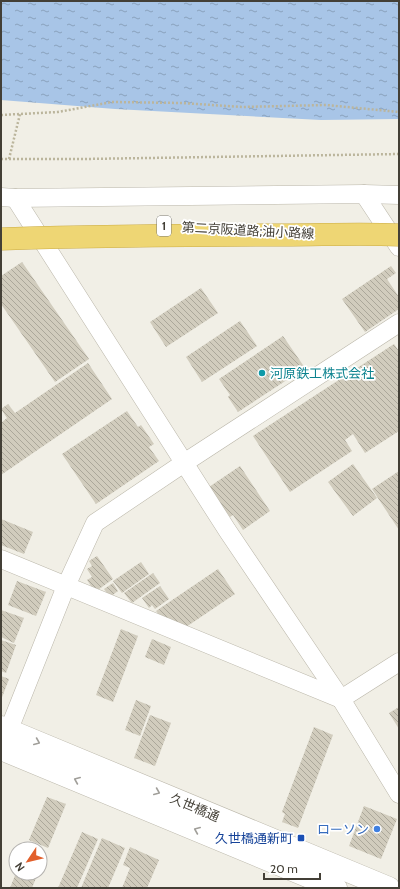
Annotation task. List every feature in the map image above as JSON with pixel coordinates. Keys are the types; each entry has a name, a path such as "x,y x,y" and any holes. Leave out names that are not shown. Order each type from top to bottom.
{"highway":[{"name":"第二京阪道路;油小路線","path":"1,226 198,226 327,235"},
{"name":"第二京阪道路;油小路線","path":"1,239 80,236 399,235"}],"street":[{"path":"364,194 399,247"},
{"path":"8,198 399,194"},
{"path":"8,198 227,530 341,699 399,794"},
{"path":"3,739 66,586 95,523 184,463 399,323"},
{"path":"1,559 341,699"},
{"path":"341,699 399,662"},
{"name":"久世橋通","path":"3,739 336,888"},
{"name":"久世橋通","path":"3,739 389,888"}],"path":[{"path":"1,115 58,112 112,102 182,102 242,107 326,105 399,112"},
{"path":"9,159 20,114"},
{"path":"1,159 399,154"}],"water":[{"path":"1,1 399,1 399,119 321,120 115,109 1,100"}],"building":[{"path":"22,262 89,359 55,382 1,304 1,276"},
{"path":"391,266 396,273 387,279 399,297 399,309 365,332 342,299"},
{"path":"201,288 218,313 166,347 150,322"},
{"path":"240,321 257,346 202,382 186,357"},
{"name":"河原鉄工株式会社","path":"283,336 305,368 238,412 228,397 230,395 219,379"},
{"path":"394,344 399,351 399,431 365,453 353,434 345,440 352,451 290,492 253,436"},
{"path":"88,363 112,399 1,475 1,423 7,418 1,409 8,404 15,413"},
{"path":"127,411 138,427 141,425 154,444 149,447 159,461 96,504 62,454"},
{"path":"353,464 377,498 353,516 328,482"},
{"path":"240,466 270,511 243,530 233,515 230,517 209,487"},
{"path":"399,471 399,530 372,489"},
{"path":"1,519 33,532 24,554 1,545"},
{"path":"97,556 113,579 95,592 87,580 92,577 87,569 92,566 89,561"},
{"path":"141,562 149,574 122,593 113,581"},
{"path":"218,569 235,594 186,627 162,619 156,611"},
{"path":"153,573 160,583 132,603 124,593"},
{"path":"17,581 46,592 36,616 8,605"},
{"path":"113,583 118,591 110,597 104,589"},
{"path":"160,586 169,599 155,609 152,605 149,608 142,598"},
{"path":"1,610 24,618 14,643 1,637"},
{"path":"121,629 138,636 113,702 96,695"},
{"path":"152,639 171,647 164,665 145,657"},
{"path":"1,640 16,645 6,673 1,671"},
{"path":"1,676 9,679 1,700"},
{"path":"136,700 151,706 140,736 125,730"},
{"path":"399,707 399,729 389,713"},
{"path":"150,715 171,723 155,766 134,758"},
{"path":"314,727 333,735 298,828 282,822 285,814 282,812"},
{"path":"47,797 66,804 48,848 48,841 29,840"},
{"path":"364,806 397,819 381,859 349,846"},
{"path":"82,832 98,839 77,888 58,888"},
{"path":"102,838 125,848 108,888 81,888"},
{"path":"130,847 159,860 147,888 122,888 130,868 123,865"},
{"path":"13,881 35,881 32,888 10,888"}],"place":[{"name":"河原鉄工株式会社","path":"262,373"},
{"name":"ローソン","path":"377,829"},
{"name":"久世橋通新町","path":"301,838"}]}
